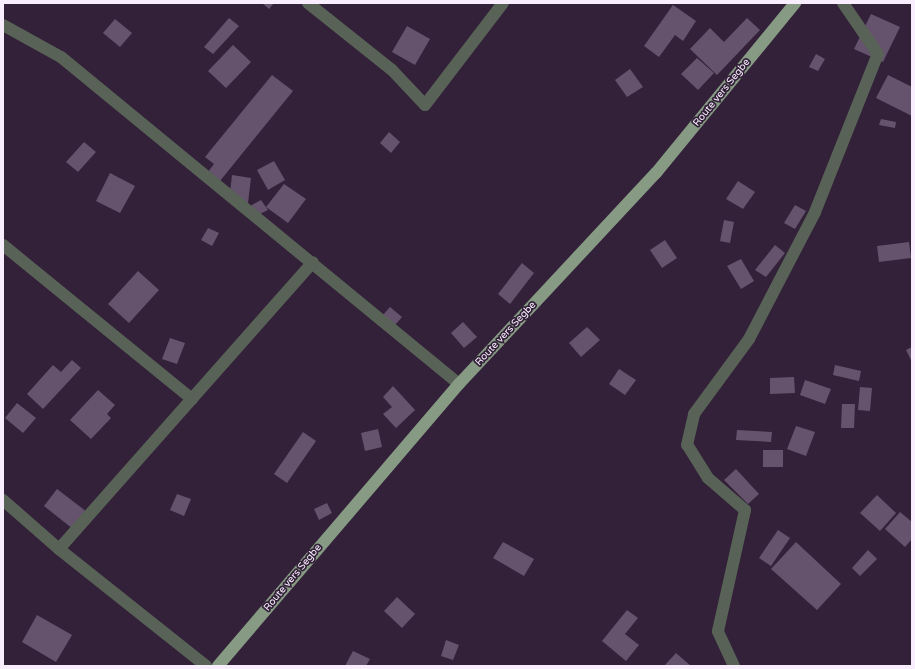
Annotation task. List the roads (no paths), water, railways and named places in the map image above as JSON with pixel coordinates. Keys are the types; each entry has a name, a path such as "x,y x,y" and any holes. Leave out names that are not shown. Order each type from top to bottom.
{"main road":[{"name":"Route vers Segbe","path":"218,666 459,384 656,173 795,3"}],"street":[{"path":"308,3 392,70 425,105 503,3"},
{"path":"734,666 718,631 745,510 708,478 687,445 694,414 749,339 814,212 878,54 843,3"},
{"path":"3,25 61,57 313,262 459,384"},
{"path":"3,245 192,399"},
{"path":"59,549 313,262"},
{"path":"3,500 59,549 206,666"}]}
